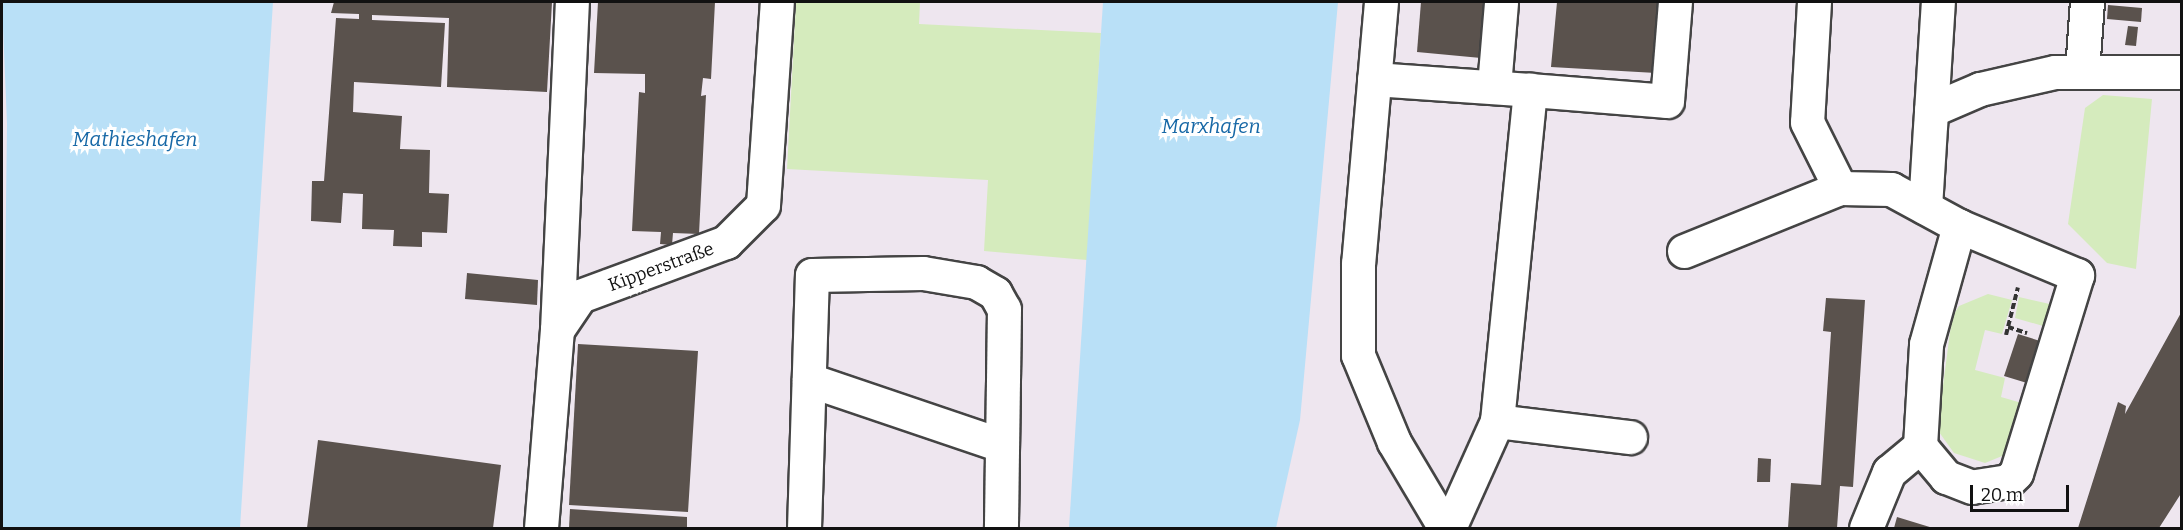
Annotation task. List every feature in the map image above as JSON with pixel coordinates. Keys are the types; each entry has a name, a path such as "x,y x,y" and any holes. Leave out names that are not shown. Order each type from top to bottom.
{"street":[{"path":"557,330 572,2"},
{"name":"Kipperstraße","path":"542,528 557,330 580,296 726,242 763,205 777,2"},
{"path":"1381,2 1358,263 1358,355 1394,442 1447,528"},
{"path":"1494,86 1501,2"},
{"path":"1374,79 1494,86 1667,101 1675,2"},
{"path":"1814,2 1807,122 1840,188"},
{"path":"1925,207 1938,2"},
{"path":"2082,71 2087,2"},
{"path":"1931,110 1980,89 2082,71 2180,72"},
{"path":"1447,528 1497,421 1530,90"},
{"path":"1684,251 1840,188 1892,189 1959,226 2077,275 2016,473 2008,481 1972,487 1946,477 1920,446 1926,344 1959,226"},
{"path":"804,528 812,274 923,273 976,282 995,293 1004,309 1001,528"},
{"path":"809,380 1001,445"},
{"path":"1497,421 1630,437"},
{"path":"1866,528 1889,472 1920,446"}],"path":[{"path":"2006,335 2026,255"}],"shaded area":[{"path":"2,2 2181,2 2181,528 2,528"}],"green space":[{"path":"796,2 920,2 919,24 1101,33 1087,260 984,251 988,180 787,169"},
{"path":"2103,95 2152,99 2136,269 2107,263 2068,224 2085,108"},
{"path":"1988,294 2012,300 2002,334 1985,330 1975,370 2005,378 2001,397 2032,406 2007,454 1985,463 1954,453 1939,432 1939,416 1952,317 1959,306"},
{"path":"2019,297 2054,305 2050,328 2015,318"}],"water":[{"name":"Mathieshafen","path":"2,2 273,2 240,528 2,528 7,124"},
{"name":"Marxhafen","path":"1103,2 1338,2 1300,420 1276,528 1069,528"}],"building":[{"path":"334,2 552,2 547,92 447,87 449,18 372,15 372,20 445,23 441,87 354,82 353,112 402,116 400,149 430,150 429,193 449,194 447,233 422,232 422,247 393,246 394,230 362,229 363,194 343,193 341,223 311,221 312,181 324,181 336,18 359,19 359,14 331,13"},
{"path":"598,2 715,2 711,79 703,78 701,96 706,95 699,234 673,233 672,245 660,244 661,232 632,231 639,92 645,93 645,74 594,73"},
{"path":"1421,2 1486,2 1481,58 1417,52"},
{"path":"1557,2 1662,2 1656,73 1551,67"},
{"path":"2108,5 2142,8 2141,22 2107,19"},
{"path":"2128,26 2138,27 2136,46 2125,45"},
{"path":"467,273 538,280 537,305 465,299"},
{"path":"1826,298 1865,300 1853,487 1840,486 1837,528 1788,528 1791,483 1821,485 1831,332 1823,331"},
{"path":"2182,311 2182,492 2159,528 2078,528 2118,402 2126,406 2125,414"},
{"path":"2018,334 2040,341 2027,383 2004,376"},
{"path":"578,344 698,351 688,512 569,505"},
{"path":"318,440 501,465 493,528 307,528"},
{"path":"1758,458 1771,459 1770,482 1757,482"},
{"path":"570,509 687,517 687,528 569,528"},
{"path":"1897,517 1933,528 1894,528"}]}
